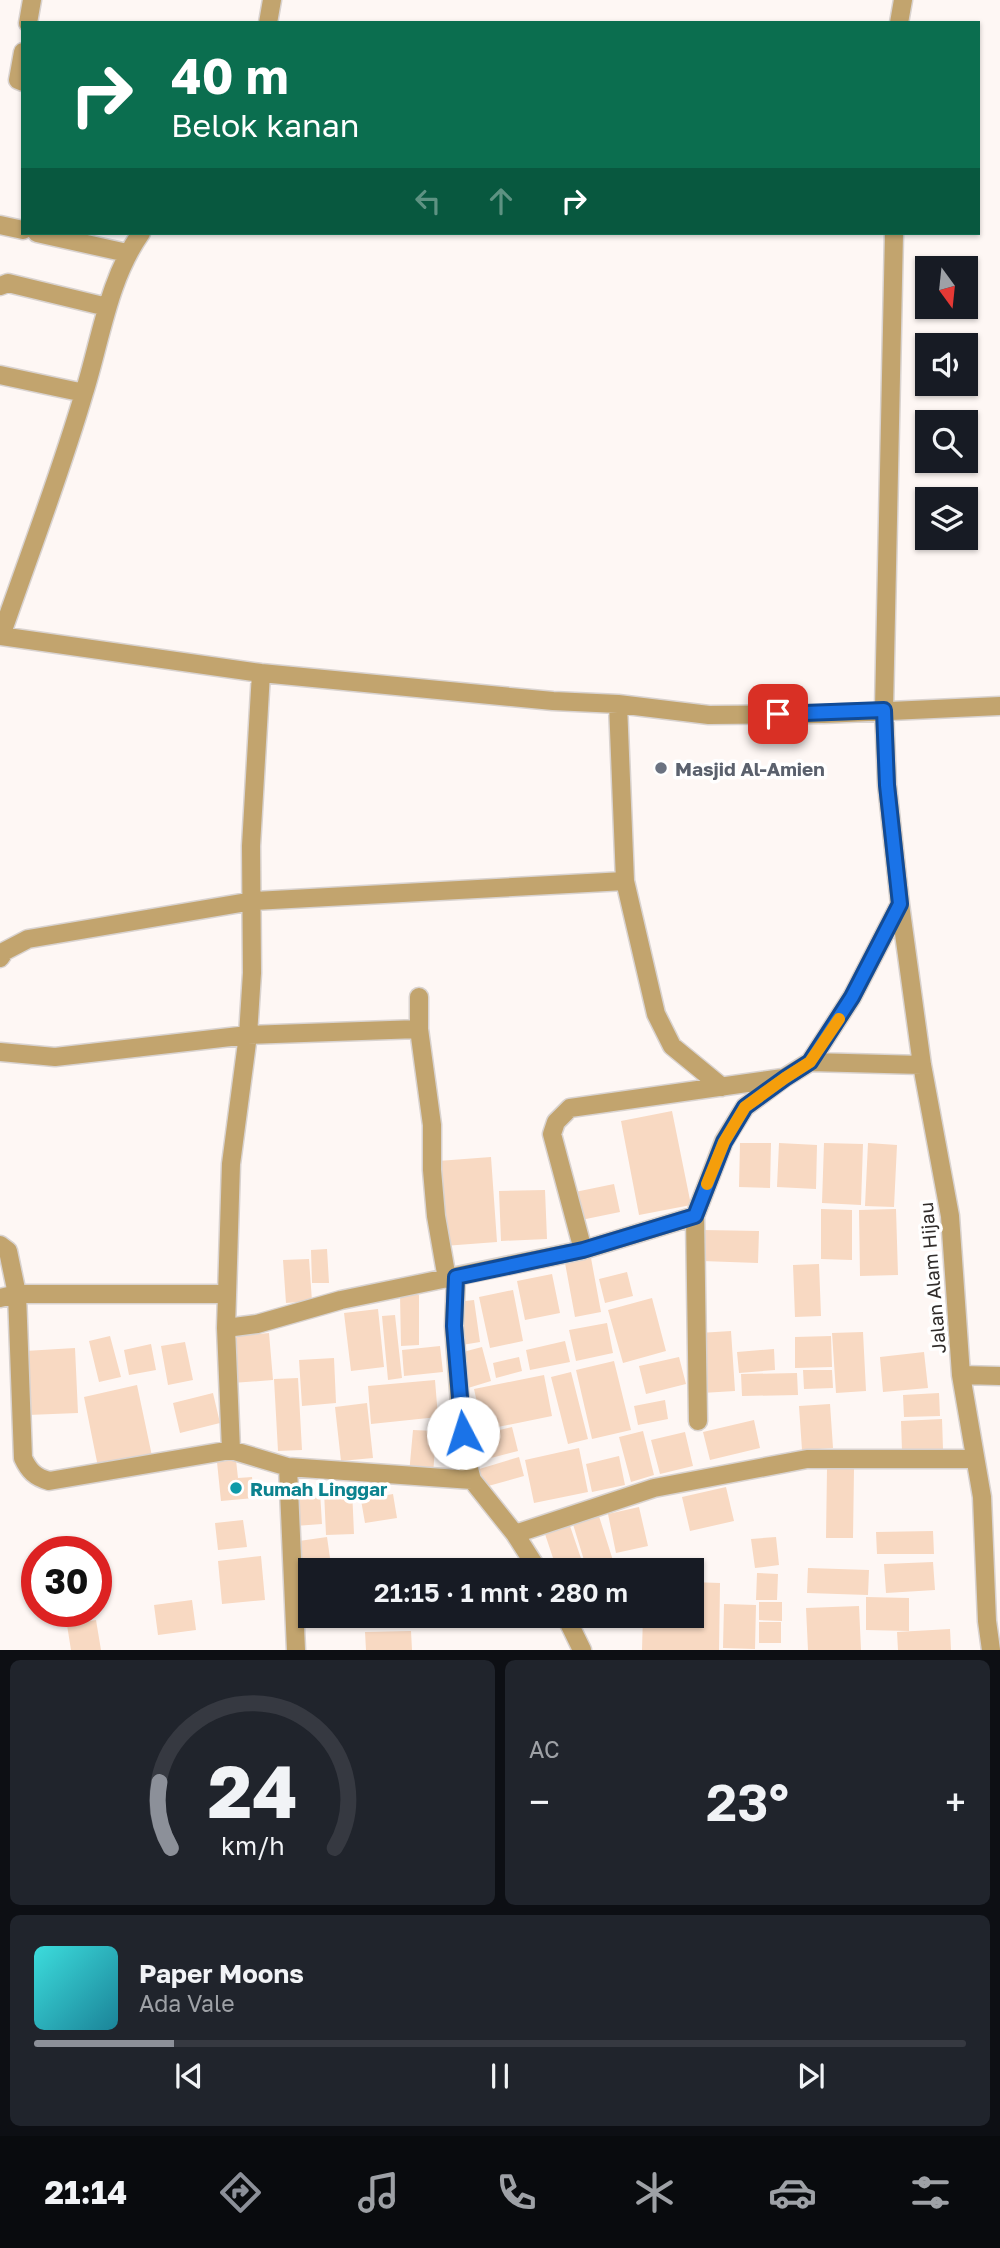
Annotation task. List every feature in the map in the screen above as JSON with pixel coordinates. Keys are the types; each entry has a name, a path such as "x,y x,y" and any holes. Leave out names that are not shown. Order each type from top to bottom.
{"street":[{"path":"28,21 32,0"},
{"path":"268,21 272,0"},
{"path":"899,21 903,0"},
{"path":"21,63 18,80 21,81"},
{"path":"0,225 21,230"},
{"path":"46,235 127,253"},
{"path":"140,235 127,253 107,307 84,393 1,636 261,673 553,701 618,704 709,715 824,714 1000,706"},
{"name":"Jalan Alam Hijau","path":"894,235 884,710 887,785 922,1065 950,1216 961,1376 982,1497 987,1621 994,1648"},
{"path":"0,286 8,283 107,307"},
{"path":"0,375 84,393"},
{"path":"231,1450 226,1328 231,1164 253,973 251,846 261,673"},
{"path":"618,704 625,881 656,1014 671,1046 722,1087"},
{"path":"0,958 5,951 28,939 253,901 625,881"},
{"path":"698,1421 695,1216 724,1142 745,1107 810,1062 852,997 900,904"},
{"path":"419,998 419,1029 432,1125 436,1216 451,1278 464,1450 472,1480 530,1558"},
{"path":"1,1048 55,1057 247,1035 419,1029"},
{"path":"810,1062 922,1065"},
{"path":"583,1250 552,1134 556,1122 570,1108 785,1078"},
{"path":"226,1328 257,1324 341,1300 583,1250 695,1216"},
{"path":"0,1245 8,1251 9,1296 23,1458 27,1468 36,1477 49,1481 231,1450 288,1467 472,1480"},
{"path":"9,1296 228,1294"},
{"path":"961,1376 1000,1376"},
{"path":"515,1534 654,1488 807,1459 975,1459"},
{"path":"288,1467 296,1650"},
{"path":"571,1628 582,1650"}],"building":[{"path":"672,1111 691,1205 639,1215 621,1121"},
{"path":"740,1143 771,1143 770,1188 739,1187"},
{"path":"779,1143 817,1145 816,1189 777,1187"},
{"path":"824,1143 863,1144 861,1205 822,1203"},
{"path":"868,1143 897,1145 894,1207 865,1206"},
{"path":"491,1157 497,1242 444,1246 438,1161"},
{"path":"614,1184 620,1212 581,1220 575,1192"},
{"path":"545,1190 547,1239 501,1241 499,1191"},
{"path":"821,1209 852,1210 852,1260 821,1259"},
{"path":"896,1209 898,1275 860,1276 859,1210"},
{"path":"703,1230 759,1231 758,1263 702,1261"},
{"path":"327,1249 329,1283 312,1283 311,1250"},
{"path":"591,1258 601,1312 575,1317 565,1263"},
{"path":"309,1259 312,1301 286,1303 283,1260"},
{"path":"819,1264 821,1316 795,1317 793,1265"},
{"path":"627,1272 633,1296 605,1303 599,1279"},
{"path":"552,1274 560,1313 525,1320 517,1281"},
{"path":"513,1290 523,1341 490,1348 479,1297"},
{"path":"400,1295 419,1295 419,1345 401,1346"},
{"path":"652,1298 666,1351 623,1363 608,1310"},
{"path":"474,1300 480,1342 462,1345 456,1302"},
{"path":"378,1309 384,1367 351,1371 344,1313"},
{"path":"395,1315 402,1378 388,1380 382,1316"},
{"path":"607,1323 613,1353 576,1361 569,1330"},
{"path":"731,1331 735,1391 702,1393 699,1333"},
{"path":"863,1332 866,1391 836,1393 832,1333"},
{"path":"269,1333 273,1380 232,1383 228,1337"},
{"path":"110,1336 121,1377 99,1382 89,1341"},
{"path":"831,1336 832,1367 795,1368 795,1337"},
{"path":"565,1341 570,1362 530,1370 526,1350"},
{"path":"185,1342 193,1380 168,1385 161,1346"},
{"path":"151,1344 156,1370 129,1375 124,1350"},
{"path":"440,1346 443,1372 404,1376 402,1350"},
{"path":"482,1347 491,1381 468,1388 459,1353"},
{"path":"75,1348 78,1413 28,1415 25,1351"},
{"path":"774,1349 775,1370 739,1373 737,1352"},
{"path":"924,1352 928,1388 883,1392 880,1357"},
{"path":"519,1357 522,1371 496,1378 493,1363"},
{"path":"679,1357 686,1384 646,1394 639,1366"},
{"path":"334,1358 336,1403 302,1406 299,1360"},
{"path":"614,1361 631,1430 592,1439 576,1370"},
{"path":"803,1370 832,1370 833,1388 804,1389"},
{"path":"571,1372 588,1439 568,1444 551,1377"},
{"path":"797,1373 798,1395 742,1396 741,1374"},
{"path":"544,1375 552,1416 483,1430 474,1389"},
{"path":"298,1378 302,1450 278,1451 274,1379"},
{"path":"435,1380 438,1417 371,1424 368,1386"},
{"path":"137,1385 152,1456 98,1467 84,1397"},
{"path":"213,1393 220,1423 180,1433 173,1403"},
{"path":"939,1393 940,1416 904,1417 903,1395"},
{"path":"665,1400 668,1419 638,1425 634,1406"},
{"path":"367,1403 373,1458 341,1461 335,1407"},
{"path":"830,1404 833,1448 802,1450 799,1406"},
{"path":"942,1419 943,1449 902,1451 901,1421"},
{"path":"754,1420 760,1448 710,1460 703,1432"},
{"path":"512,1427 518,1451 472,1463 466,1438"},
{"path":"413,1430 436,1431 433,1476 409,1474"},
{"path":"643,1431 654,1475 631,1482 619,1437"},
{"path":"685,1432 693,1466 660,1474 651,1440"},
{"path":"579,1448 588,1492 534,1503 525,1460"},
{"path":"619,1456 625,1485 592,1492 586,1464"},
{"path":"519,1457 524,1476 481,1488 476,1470"},
{"name":"Rumah Linggar","path":"236,1460 238,1478 252,1477 254,1498 221,1501 217,1462"},
{"path":"827,1469 854,1469 853,1538 826,1538"},
{"path":"726,1487 734,1521 690,1531 682,1497"},
{"path":"352,1489 354,1534 326,1535 324,1491"},
{"path":"320,1492 322,1524 295,1526 293,1494"},
{"path":"393,1494 397,1518 365,1523 361,1500"},
{"path":"639,1507 648,1546 616,1553 608,1514"},
{"path":"598,1513 612,1558 583,1558 572,1521"},
{"path":"243,1520 247,1547 218,1550 215,1523"},
{"path":"570,1526 581,1558 553,1558 545,1534"},
{"path":"933,1531 934,1554 877,1554 876,1532"},
{"path":"327,1537 330,1558 298,1558 296,1563 292,1542"},
{"path":"776,1537 779,1565 755,1568 751,1539"},
{"path":"261,1556 265,1600 222,1604 218,1561"},
{"path":"933,1562 935,1590 886,1593 884,1564"},
{"path":"808,1568 869,1570 868,1595 807,1593"},
{"path":"295,1569 298,1569 298,1605"},
{"path":"757,1573 778,1574 777,1600 756,1600"},
{"path":"704,1582 720,1583 719,1650 642,1650 643,1628 704,1628"},
{"path":"866,1597 909,1598 909,1631 866,1630"},
{"path":"192,1600 196,1630 158,1635 154,1605"},
{"path":"759,1602 782,1602 782,1621 759,1620"},
{"path":"724,1604 756,1605 755,1649 723,1648"},
{"path":"859,1606 861,1650 808,1650 806,1608"},
{"path":"759,1622 781,1622 781,1643 759,1643"},
{"path":"67,1627 97,1627 101,1650 71,1650"},
{"path":"950,1629 951,1650 898,1650 897,1632"},
{"path":"411,1631 412,1650 366,1650 365,1632"}],"slow traffic":[{"path":"707,1184 724,1142 745,1107 810,1062 839,1019"}],"place":[{"name":"Masjid Al-Amien","path":"661,768"},
{"name":"Rumah Linggar","path":"236,1488"}],"route":[{"path":"463,1433 454,1326 456,1277 583,1250 695,1216 724,1142 745,1107 810,1062 852,997 900,904 887,785 884,710 778,714"}]}
